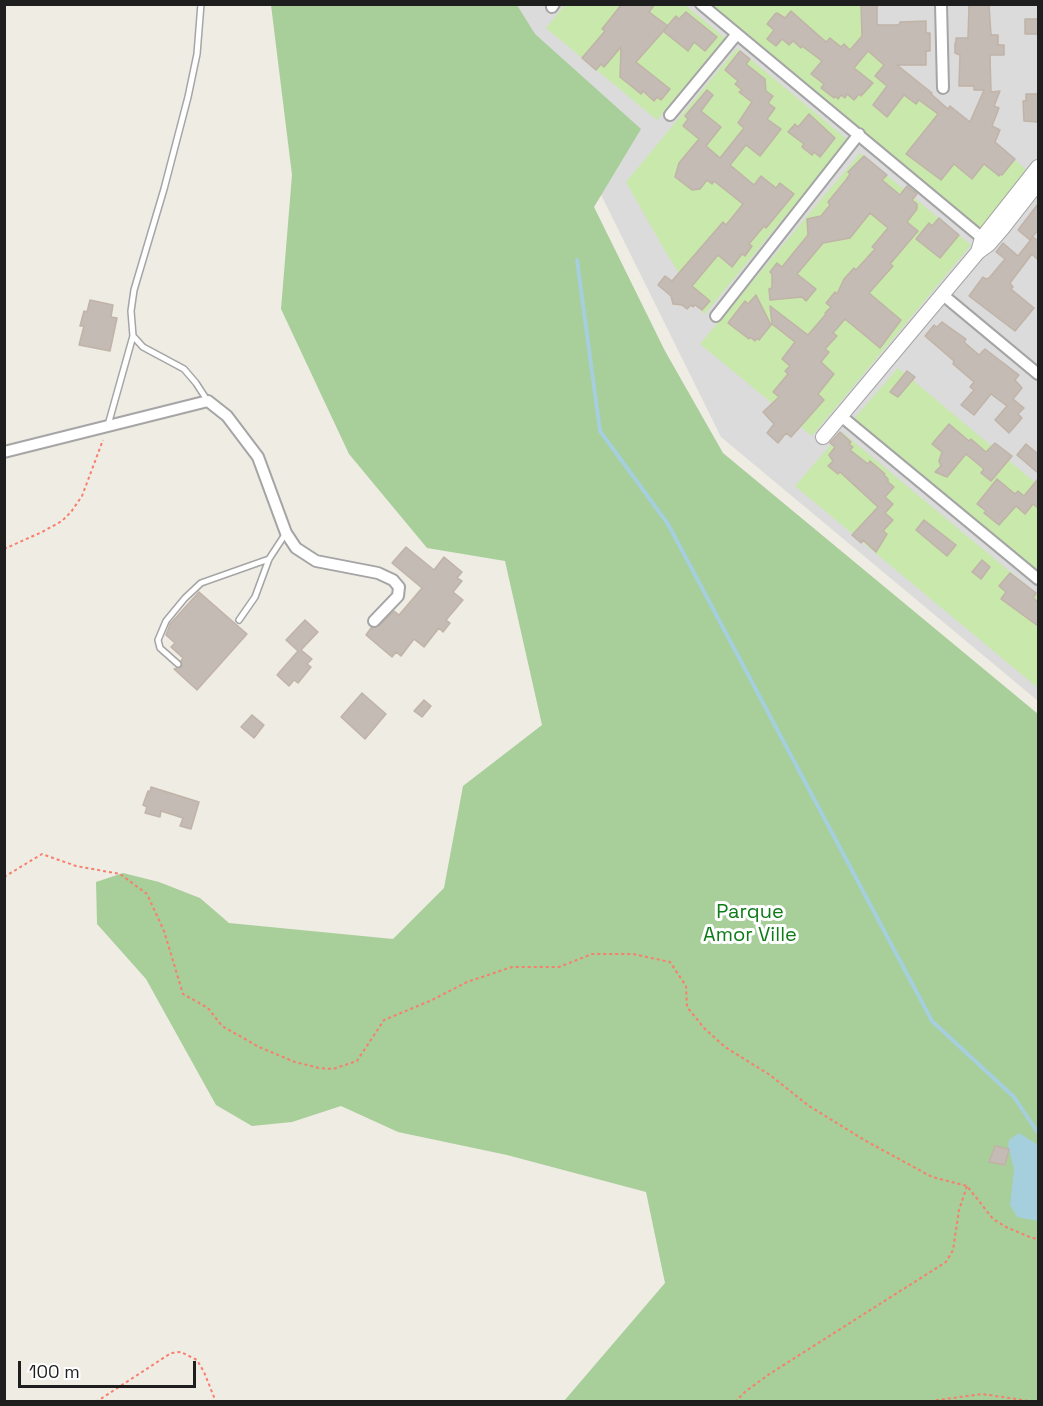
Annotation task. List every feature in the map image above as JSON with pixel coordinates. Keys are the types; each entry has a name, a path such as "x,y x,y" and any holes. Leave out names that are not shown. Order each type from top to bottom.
{"street":[{"path":"701,4 859,134 983,245"},
{"path":"941,4 943,88"},
{"path":"670,115 737,34"},
{"path":"716,316 859,134"},
{"path":"983,245 1038,167"},
{"path":"823,437 983,245 1038,183"},
{"path":"943,295 1038,374"},
{"path":"4,452 208,401 227,416 258,457 286,533 296,548 316,561 378,573 393,580 399,587 398,596 374,621"},
{"path":"841,416 1038,579"}],"lane":[{"path":"108,426 133,336 131,311 134,290 188,97 197,54 201,4"},
{"path":"133,336 143,347 184,369 208,401"},
{"path":"239,620 255,597 269,559 286,533"},
{"path":"178,664 160,648 158,640 166,621 185,598 201,583 269,559"}],"path":[{"path":"4,549 62,521 71,512 82,496 108,426"},
{"path":"4,878 42,854 76,866 120,874 147,894 164,931 183,994 208,1008 222,1026 259,1047 295,1062 319,1068 333,1069 357,1061 384,1020 432,1000 466,982 512,967 559,967 592,954 633,954 670,962 686,986 687,1007 704,1028 725,1047 770,1075 809,1106 866,1141 932,1177 967,1186 993,1219 1006,1227 1038,1239"},
{"path":"735,1401 771,1373 946,1262 953,1251 959,1210 967,1186"},
{"path":"96,1401 171,1353 181,1352 197,1360 216,1401"},
{"path":"924,1401 982,1394 1036,1401"}],"shaded area":[{"path":"507,5 1038,5 1038,701 721,437"}],"green space":[{"name":"Parque Amor Ville","path":"271,5 517,5 535,34 641,129 594,207 665,351 723,453 1038,714 1038,1401 564,1401 665,1283 646,1192 507,1155 398,1132 341,1106 292,1122 252,1126 216,1105 146,979 97,924 96,882 123,873 159,882 200,898 229,923 393,939 444,888 463,786 542,725 505,561 427,548 349,454 281,309 292,175"},
{"path":"565,5 685,5 725,38 657,120 546,28"},
{"path":"712,5 862,5 862,38 944,107 1002,149 1029,172 979,231"},
{"path":"737,48 848,140 704,315 626,182"},
{"path":"860,153 971,245 812,436 700,344"},
{"path":"898,368 1038,485 1038,576 852,421"},
{"path":"842,432 1038,595 1038,688 795,486"}],"water":[{"path":"1019,1133 1038,1145 1038,1221 1017,1217 1010,1205 1014,1169 1008,1145 1009,1140"}],"building":[{"path":"622,4 655,4 649,12 668,26 636,62 670,89 661,100 657,97 654,101 643,91 641,94 620,77 621,47 604,67 601,64 596,70 582,58 605,31 602,29"},
{"path":"861,4 877,4 877,25 926,21 926,33 930,33 930,51 926,51 926,65 897,65 948,109 950,106 970,122 984,90 974,90 974,86 959,86 960,55 955,53 955,43 956,38 968,38 969,4 989,4 991,35 998,35 998,45 1004,45 1004,55 990,55 991,92 1000,91 994,106 999,108 992,126 1000,130 995,142 1015,159 1002,175 999,176 984,164 972,179 954,164 941,180 906,154 938,114 919,100 916,104 904,95 887,117 873,105 887,86 875,76 884,65 868,51 854,68 873,83 854,100 847,94 845,98 841,95 838,99 821,88 824,84 811,74 822,61 793,41 789,45 782,39 776,46 767,39 774,30 767,24 775,14 785,18 791,11 826,42 830,38 841,47 844,44 850,50 862,36"},
{"path":"686,12 717,37 705,51 694,42 688,51 663,31 676,16 679,19"},
{"path":"1025,19 1038,19 1038,34 1025,34"},
{"path":"740,51 750,59 746,64 765,79 766,91 773,96 768,103 775,108 767,119 781,129 760,156 746,145 730,165 754,185 761,176 776,188 780,183 794,194 766,228 764,226 749,244 752,246 745,256 742,254 732,267 718,255 692,286 710,301 702,310 695,305 687,309 682,305 673,304 671,296 658,285 665,276 672,281 723,222 726,225 743,204 714,181 712,184 707,180 700,189 692,190 675,177 679,163 699,139 683,126 688,119 685,116 707,90 713,95 701,111 721,127 706,146 720,158 744,128 738,123 752,102 739,92 742,90 735,84 738,81 725,70"},
{"path":"1026,94 1038,94 1038,122 1024,121 1023,101 1026,101"},
{"path":"809,114 835,138 820,157 814,152 812,155 802,147 804,144 788,132 795,124 798,127"},
{"path":"864,156 887,175 882,180 900,195 907,186 917,194 912,200 917,204 917,209 907,222 918,231 890,264 893,266 869,293 901,320 880,348 845,319 833,333 837,336 825,349 829,352 821,362 834,374 818,394 824,400 791,437 786,433 778,443 767,433 774,424 763,412 779,397 773,392 788,374 785,371 790,366 782,359 795,342 772,324 770,306 808,335 831,307 826,303 835,292 837,294 844,279 854,268 856,270 875,249 872,247 888,228 870,213 850,238 823,243 797,274 816,289 806,301 802,297 770,300 769,289 772,288 772,274 770,272 777,263 782,267 808,235 807,219 821,216 830,205 828,202 850,174 848,172"},
{"path":"1038,204 1038,230 1030,240 1018,230"},
{"path":"939,218 959,235 940,258 916,239 929,223 932,226"},
{"path":"1033,237 1038,241 1038,260 1032,254 1010,283 1013,287 1011,289 1034,308 1015,331 969,296 983,277 989,278 1005,259 996,252 1003,243 1018,256"},
{"path":"756,295 771,325 759,340 757,338 755,341 728,323 745,301 748,304"},
{"path":"90,300 113,305 111,317 117,318 110,351 79,345 84,326 80,326"},
{"path":"942,322 966,339 964,342 979,355 985,349 1019,375 1015,380 1022,388 1013,399 1024,408 1018,414 1022,418 1009,433 995,420 1007,406 991,394 974,415 961,405 974,390 970,387 974,382 925,336 934,325 937,327"},
{"path":"907,371 915,377 898,397 890,392"},
{"path":"949,424 986,452 995,443 1012,456 991,481 981,473 984,469 966,454 947,477 935,472 941,466 939,461 942,452 932,444"},
{"path":"840,432 851,442 849,444 853,447 850,450 868,464 870,461 885,474 888,482 894,487 885,497 893,504 885,513 893,520 883,531 887,534 876,552 863,540 861,543 852,535 878,507 840,472 838,474 828,466 833,461 829,455 835,447 830,443"},
{"path":"1026,444 1038,454 1038,473 1017,455"},
{"path":"997,479 1015,494 1018,491 1024,496 1038,479 1038,508 1033,504 1025,514 1016,506 999,525 977,504"},
{"path":"924,520 956,545 947,556 916,530"},
{"path":"406,547 434,570 444,557 462,572 457,578 462,581 453,592 463,600 446,620 450,623 443,632 439,628 424,647 414,639 401,656 396,652 392,657 366,635 371,628 379,626 394,611 399,615 422,588 392,563"},
{"path":"982,560 990,567 981,579 972,572"},
{"path":"1010,573 1036,593 1033,598 1038,602 1038,626 1001,599 1006,592 999,586"},
{"path":"199,592 247,634 197,690 174,669 182,667 183,658 171,647 175,643 166,635 170,624"},
{"path":"305,620 318,632 301,650 312,659 307,664 311,667 298,683 294,680 289,686 277,675 298,651 286,640"},
{"path":"362,693 386,714 365,739 341,717"},
{"path":"424,700 431,706 422,717 414,711"},
{"path":"252,715 264,725 254,738 241,727"},
{"path":"151,787 199,802 191,829 180,826 183,818 161,811 160,817 145,813 147,807 143,805"},
{"path":"995,1146 1009,1149 1005,1165 989,1162"}],"waterway":[{"path":"577,260 600,431 668,524 932,1021 1014,1097 1038,1133"}]}
